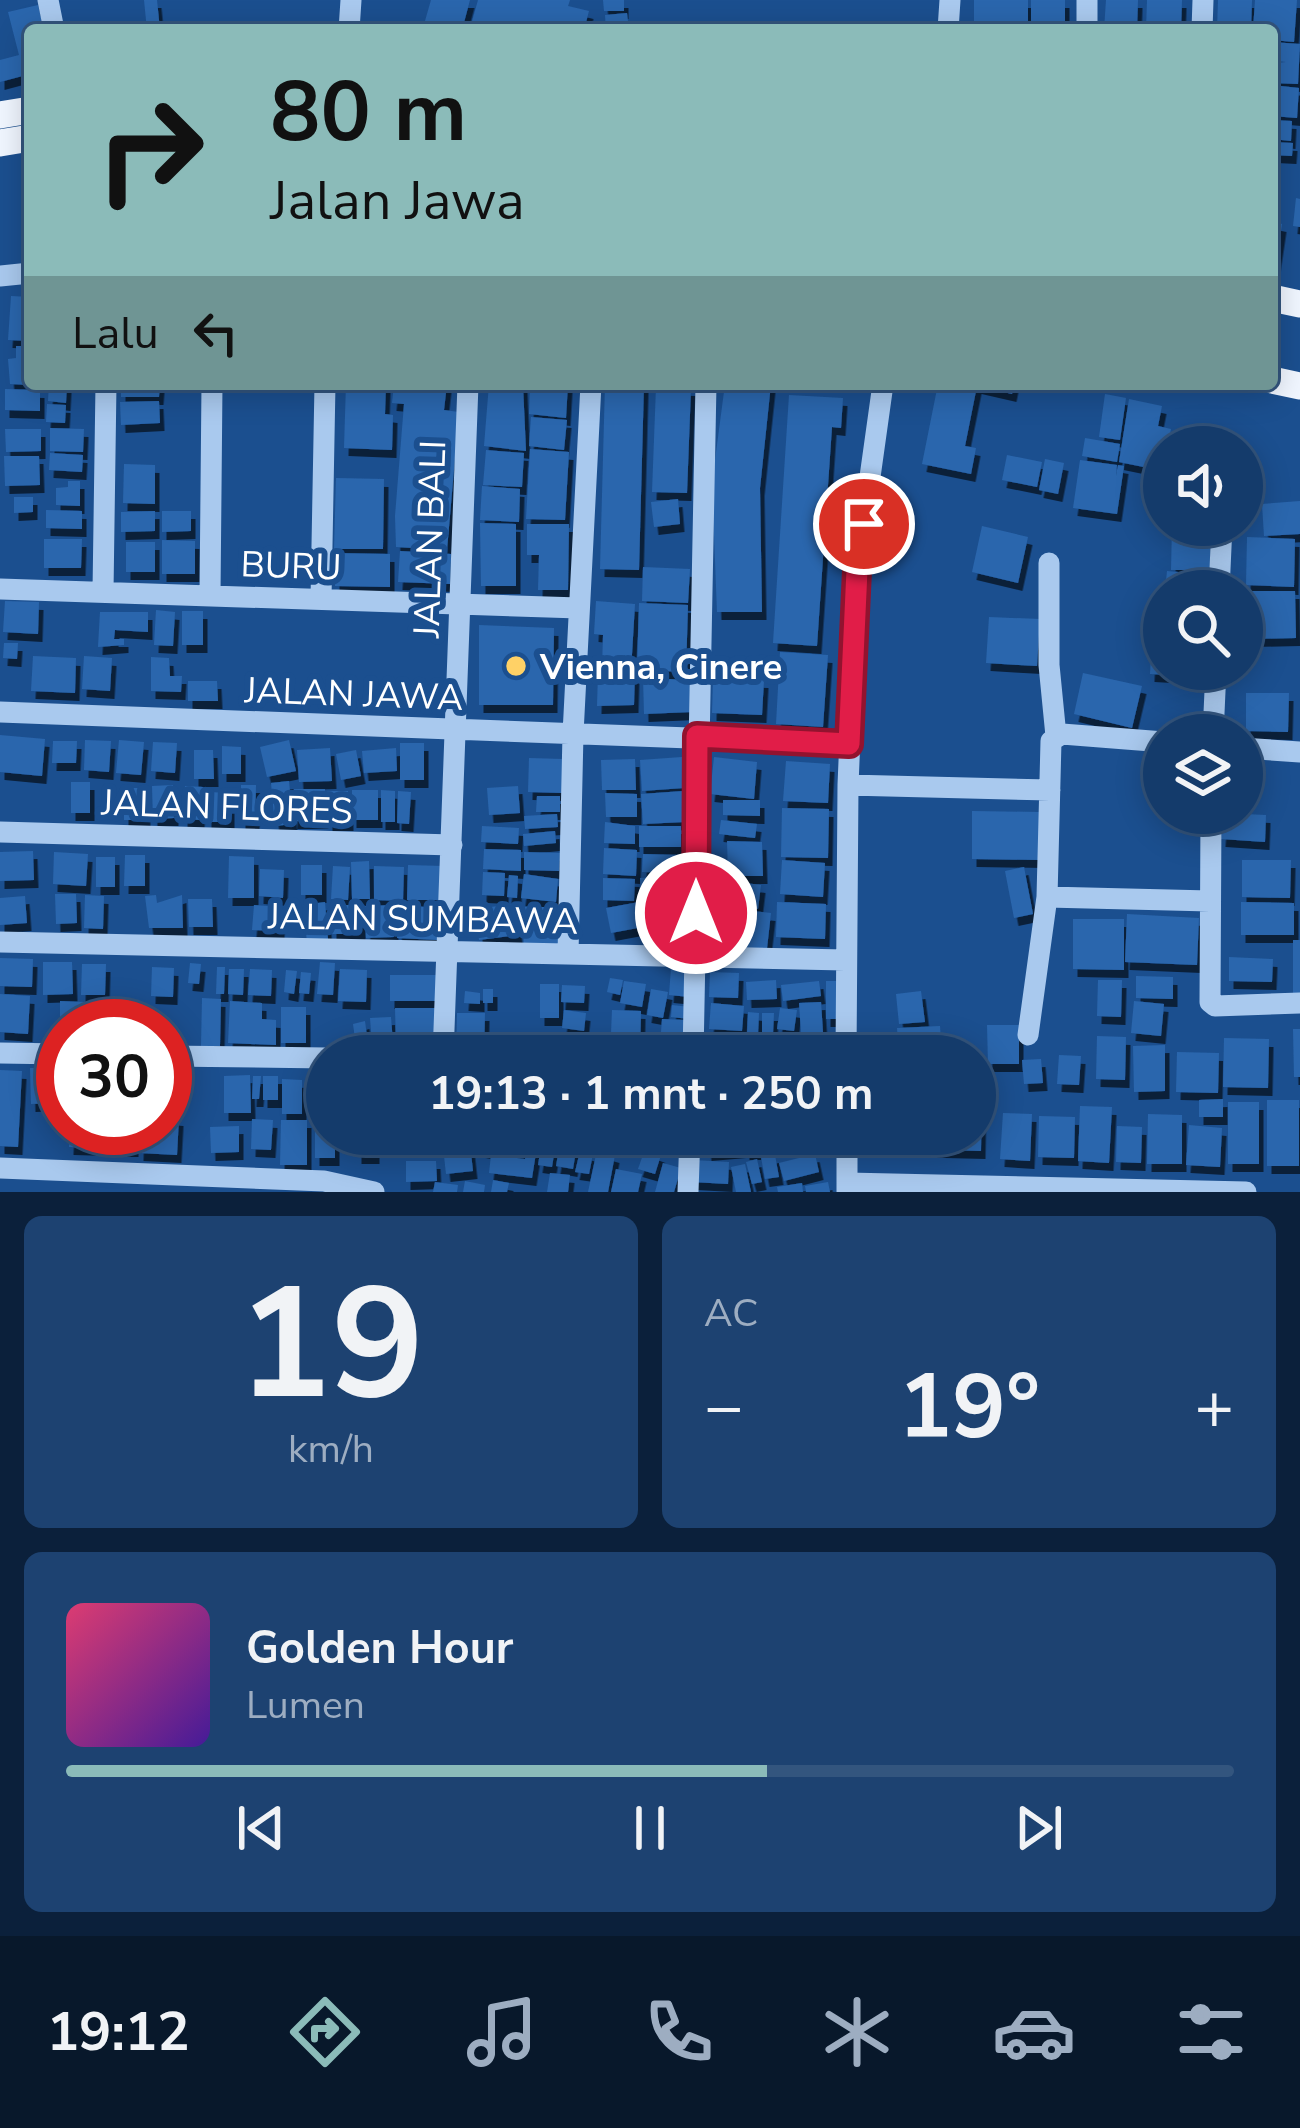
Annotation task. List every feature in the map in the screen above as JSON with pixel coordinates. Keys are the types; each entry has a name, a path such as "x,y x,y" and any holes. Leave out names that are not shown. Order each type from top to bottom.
{"street":[{"path":"103,592 106,390"},
{"path":"210,596 212,390"},
{"path":"321,599 325,390"},
{"name":"JALAN BALI","path":"444,1035 468,390"},
{"path":"568,954 573,734 591,390"},
{"path":"694,1035 706,390"},
{"path":"846,1035 848,785 857,570 883,390"},
{"path":"1028,1035 1047,897 1051,741 1055,736 1049,563"},
{"name":"BURU","path":"0,589 579,608"},
{"name":"JALAN JAWA","path":"0,712 849,744"},
{"path":"1055,736 1143,741"},
{"path":"1263,749 1300,752"},
{"path":"848,785 1050,790"},
{"name":"JALAN FLORES","path":"0,832 452,844"},
{"path":"1211,834 1210,1000 1215,1006 1300,1003"},
{"path":"1047,897 1210,902"},
{"name":"JALAN SUMBAWA","path":"0,943 845,959"},
{"path":"0,1053 36,1054"},
{"path":"192,1056 306,1058"},
{"path":"688,1192 689,1155"},
{"path":"847,1155 847,1187 1246,1192"},
{"path":"0,1168 105,1182 324,1186 374,1192"}],"building":[{"path":"144,0 157,0 159,24 146,24"},
{"path":"431,0 470,0 464,24 424,24"},
{"path":"478,0 570,0 568,6 589,11 586,24 471,24"},
{"path":"603,0 624,0 624,11 604,11"},
{"path":"974,0 1028,0 1028,24 974,24"},
{"path":"1031,0 1065,0 1065,24 1031,24"},
{"path":"1106,0 1138,0 1137,24 1104,24"},
{"path":"1147,0 1182,0 1181,24 1146,24"},
{"path":"1218,0 1252,0 1251,24 1217,24"},
{"path":"1255,0 1297,0 1294,42 1278,41 1278,24 1253,24"},
{"path":"38,5 43,24 24,24 24,76 0,82 0,60 19,55 8,12"},
{"path":"627,13 628,24 606,24 605,15"},
{"path":"1278,42 1300,44 1298,84 1278,83 1278,63 1286,62 1278,61"},
{"path":"1278,86 1299,88 1297,118 1278,116"},
{"path":"1278,120 1292,121 1291,141 1278,140"},
{"path":"1278,142 1293,143 1292,156 1278,155"},
{"path":"1296,198 1300,199 1300,227 1293,226"},
{"path":"11,296 24,297 24,341 8,340"},
{"path":"16,346 24,346 24,385 10,384 8,359 16,358"},
{"path":"5,389 40,390 40,411 5,410"},
{"path":"49,390 67,390 66,403 48,401"},
{"path":"121,390 160,390 159,397 121,397"},
{"path":"346,390 386,390 385,414 393,415 392,450 344,448"},
{"path":"393,390 446,390 444,410 459,412 447,550 396,547 404,404 392,403"},
{"path":"489,390 523,390 526,451 484,446"},
{"path":"530,390 568,390 566,418 529,414"},
{"path":"605,390 644,390 639,570 600,569"},
{"path":"656,390 691,390 687,493 652,492"},
{"path":"724,390 770,390 760,488 762,612 717,612 712,483"},
{"path":"937,390 976,390 965,446 976,448 971,474 922,464"},
{"path":"1105,394 1126,398 1120,440 1099,437"},
{"path":"789,395 843,398 841,428 832,427 817,646 773,643"},
{"path":"1129,399 1162,406 1158,426 1143,426 1143,467 1119,462"},
{"path":"159,401 160,423 121,425 120,402"},
{"path":"47,404 66,405 65,423 46,422"},
{"path":"531,417 567,420 564,450 529,446"},
{"path":"50,428 84,429 83,452 50,451"},
{"path":"5,429 41,429 41,451 6,452"},
{"path":"1085,438 1120,444 1117,462 1082,456"},
{"path":"530,449 569,452 565,520 526,519"},
{"path":"486,450 524,453 522,487 483,485"},
{"path":"50,453 83,455 82,472 49,470"},
{"path":"1007,455 1042,462 1037,487 1002,480"},
{"path":"4,456 39,456 40,485 5,486"},
{"path":"1045,459 1064,463 1058,494 1039,490"},
{"path":"1080,460 1117,465 1116,476 1118,465 1124,466 1117,514 1073,508"},
{"path":"124,464 155,465 155,504 123,503"},
{"path":"336,478 384,479 383,549 334,549"},
{"path":"68,481 80,481 80,506 56,505 56,488 68,487"},
{"path":"482,486 520,489 519,522 480,520"},
{"path":"14,497 33,497 33,512 14,513"},
{"path":"678,499 680,524 654,527 651,502"},
{"path":"1300,501 1300,534 1264,536 1263,504"},
{"path":"46,510 82,511 82,529 46,528"},
{"path":"155,511 155,531 121,532 121,512"},
{"path":"162,511 191,511 191,531 162,532"},
{"path":"480,523 516,524 516,586 481,586"},
{"path":"527,524 569,524 568,590 538,590 539,555 527,555"},
{"path":"982,526 1028,537 1018,583 972,572"},
{"path":"1263,538 1295,539 1294,587 1263,586 1263,570 1246,570 1247,546 1263,546"},
{"path":"44,539 82,539 81,568 44,568"},
{"path":"162,540 195,541 195,574 162,574"},
{"path":"126,542 155,542 155,572 126,572"},
{"path":"1172,546 1211,546 1210,570 1171,570"},
{"path":"400,551 451,554 450,584 398,582"},
{"path":"335,553 390,554 390,587 335,586"},
{"path":"643,567 690,569 688,603 642,601"},
{"path":"1263,591 1295,591 1296,638 1263,639"},
{"path":"5,601 39,602 38,634 3,632"},
{"path":"596,601 635,604 631,671 602,669 603,635 594,634"},
{"path":"639,603 688,605 686,672 637,670"},
{"path":"156,610 175,612 173,646 154,645"},
{"path":"182,611 203,611 203,645 182,645"},
{"path":"100,612 148,612 148,632 115,630 114,639 124,639 124,645 98,647"},
{"path":"989,617 1040,619 1037,666 986,663"},
{"name":"Vienna, Cinere","path":"479,625 554,628 553,705 479,705"},
{"path":"4,643 18,643 17,659 3,658"},
{"path":"780,652 828,655 823,727 776,724"},
{"path":"33,656 76,658 75,693 31,691"},
{"path":"84,656 112,658 110,691 82,689"},
{"path":"151,657 169,658 170,676 182,676 181,692 151,691"},
{"path":"635,671 634,705 597,706 598,674"},
{"path":"1083,673 1142,686 1132,728 1074,714"},
{"path":"643,677 694,681 692,712 644,714"},
{"path":"713,678 764,680 762,715 712,713"},
{"path":"188,681 217,681 218,701 188,701"},
{"path":"1246,693 1289,693 1288,732 1263,731 1263,714 1246,714"},
{"path":"0,735 45,739 42,776 0,772"},
{"path":"85,740 111,741 109,772 84,770"},
{"path":"119,740 144,742 141,775 116,773"},
{"path":"289,740 296,771 267,777 260,747"},
{"path":"53,741 77,741 76,763 52,763"},
{"path":"153,742 177,743 175,773 151,771"},
{"path":"400,743 424,743 424,780 400,780"},
{"path":"222,746 241,747 241,774 222,774"},
{"path":"330,748 332,781 299,782 297,750"},
{"path":"396,748 397,771 364,773 362,751"},
{"path":"194,750 213,750 214,779 194,779"},
{"path":"356,750 361,776 341,780 336,754"},
{"path":"682,757 684,788 642,791 640,760"},
{"path":"714,757 757,762 754,799 710,794"},
{"path":"529,758 563,759 562,793 528,792"},
{"path":"635,759 636,790 602,790 601,760"},
{"path":"786,761 830,764 828,803 783,801"},
{"path":"289,781 293,824 275,826 271,783"},
{"path":"71,782 90,782 90,813 71,813"},
{"path":"173,785 174,818 153,819 152,786"},
{"path":"241,785 256,785 255,823 241,823"},
{"path":"185,786 203,787 200,820 183,819"},
{"path":"518,786 520,813 489,815 487,788"},
{"path":"124,788 145,788 146,820 124,820"},
{"path":"294,789 325,789 324,821 293,821"},
{"path":"352,790 378,790 378,820 352,820"},
{"path":"381,790 395,791 395,822 381,822"},
{"path":"327,791 348,791 349,823 328,823"},
{"path":"398,791 411,792 409,824 397,823"},
{"path":"683,791 685,822 643,824 641,794"},
{"path":"207,792 230,793 230,822 207,822"},
{"path":"605,793 637,794 637,817 606,817"},
{"path":"537,796 560,796 560,812 536,812"},
{"path":"723,800 760,800 760,816 723,815"},
{"path":"782,808 829,809 828,858 781,857"},
{"path":"972,811 1040,812 1040,860 972,859"},
{"path":"557,814 558,827 525,829 524,816"},
{"path":"1266,815 1265,842 1221,839 1221,834 1263,834"},
{"path":"721,820 757,824 755,838 719,834"},
{"path":"605,822 635,826 635,844 604,843"},
{"path":"482,826 519,828 518,844 481,842"},
{"path":"639,826 681,826 681,847 639,847"},
{"path":"555,831 556,843 524,846 523,834"},
{"path":"727,841 762,842 763,876 728,876"},
{"path":"604,848 637,850 636,876 603,874"},
{"path":"484,849 521,850 521,871 483,869"},
{"path":"33,851 34,880 0,881 0,852"},
{"path":"54,852 88,854 86,886 53,884"},
{"path":"524,852 560,853 559,871 524,870"},
{"path":"643,854 682,855 681,873 642,872"},
{"path":"125,855 145,855 145,886 124,886"},
{"path":"229,856 254,857 254,898 228,898"},
{"path":"96,857 115,857 115,887 96,887"},
{"path":"782,860 825,863 823,897 780,894"},
{"path":"1242,860 1291,860 1290,898 1242,897"},
{"path":"369,861 370,899 352,899 351,862"},
{"path":"301,865 322,865 322,895 301,895"},
{"path":"408,865 443,866 443,900 407,900"},
{"path":"333,866 350,867 348,900 331,899"},
{"path":"374,866 404,867 403,901 374,900"},
{"path":"1024,867 1033,914 1014,918 1005,871"},
{"path":"260,869 284,870 283,898 259,896"},
{"path":"483,872 505,873 504,896 482,895"},
{"path":"524,874 558,879 556,902 521,898"},
{"path":"509,875 518,876 517,898 507,897"},
{"path":"678,876 679,900 641,901 640,878"},
{"path":"603,878 635,879 634,901 603,900"},
{"path":"722,880 761,885 758,909 719,904"},
{"path":"55,894 76,894 77,923 56,924"},
{"path":"85,895 104,896 103,929 84,928"},
{"path":"156,895 157,903 182,895 183,928 149,928 145,896"},
{"path":"25,896 27,923 0,925 0,898"},
{"path":"188,899 212,899 213,927 189,927"},
{"path":"325,902 328,939 307,942 303,905"},
{"path":"639,902 643,927 611,933 606,908"},
{"path":"777,902 826,904 825,939 776,937"},
{"path":"1241,902 1294,903 1294,935 1241,935"},
{"path":"514,904 518,935 479,940 475,909"},
{"path":"254,905 281,907 280,931 252,930"},
{"path":"332,905 362,905 361,934 332,934"},
{"path":"394,905 394,937 366,938 365,906"},
{"path":"399,905 439,908 437,940 397,938"},
{"path":"522,907 556,907 556,920 522,920"},
{"path":"727,908 771,913 766,957 722,952"},
{"path":"1127,914 1199,918 1197,965 1125,962"},
{"path":"1073,919 1124,919 1124,970 1073,969"},
{"path":"558,927 558,945 524,946 523,928"},
{"path":"1293,940 1300,940 1300,996 1293,996"},
{"path":"1229,957 1273,959 1272,982 1229,981"},
{"path":"0,958 33,959 32,987 0,986"},
{"path":"43,962 72,962 73,994 43,995"},
{"path":"320,962 335,963 333,995 317,994"},
{"path":"190,963 201,964 199,984 188,983"},
{"path":"82,964 106,964 105,995 81,995"},
{"path":"152,967 174,968 173,997 151,996"},
{"path":"217,967 225,967 224,994 216,994"},
{"path":"671,968 692,970 690,997 669,995"},
{"path":"229,969 244,969 243,995 228,994"},
{"path":"250,969 272,970 271,996 248,995"},
{"path":"340,969 367,970 366,1002 338,1001"},
{"path":"286,970 297,971 294,994 284,992"},
{"path":"301,972 311,973 309,994 299,993"},
{"path":"710,972 739,973 738,998 709,997"},
{"path":"390,975 438,975 438,1001 390,1001"},
{"path":"1136,976 1173,977 1173,999 1136,998"},
{"path":"610,978 623,980 620,995 607,992"},
{"path":"776,980 777,999 747,1000 746,982"},
{"path":"1098,980 1122,980 1121,1017 1097,1016"},
{"path":"624,981 646,984 642,1007 620,1003"},
{"path":"819,981 821,996 783,1001 781,985"},
{"path":"826,981 840,981 840,1019 826,1019"},
{"path":"540,984 559,984 559,1018 540,1018"},
{"path":"562,985 585,986 584,1003 561,1002"},
{"path":"483,989 493,989 493,1003 483,1003"},
{"path":"651,989 668,992 663,1018 647,1015"},
{"path":"465,991 480,993 480,1004 464,1003"},
{"path":"921,991 925,1022 899,1024 896,994"},
{"path":"0,994 30,996 28,1034 0,1032"},
{"path":"202,998 221,999 220,1046 201,1046"},
{"path":"230,1001 262,1003 262,1019 276,1020 276,1045 228,1043"},
{"path":"1134,1001 1164,1004 1161,1036 1131,1033"},
{"path":"821,1002 823,1032 801,1033 799,1003"},
{"path":"711,1003 744,1006 742,1031 709,1029"},
{"path":"672,1005 690,1007 689,1019 671,1017"},
{"path":"281,1007 306,1007 306,1043 281,1043"},
{"path":"395,1008 436,1008 436,1035 396,1035"},
{"path":"780,1008 797,1010 794,1031 777,1029"},
{"path":"564,1010 586,1013 584,1031 562,1028"},
{"path":"612,1010 641,1011 640,1035 611,1035"},
{"path":"748,1012 759,1013 758,1035 747,1034"},
{"path":"457,1013 485,1013 484,1035 456,1035"},
{"path":"762,1013 774,1013 773,1034 762,1033"},
{"path":"391,1017 392,1035 371,1035 370,1018"},
{"path":"662,1019 687,1020 686,1033 661,1032"},
{"path":"365,1021 367,1035 354,1035 353,1024"},
{"path":"987,1025 1019,1025 1019,1064 996,1064 996,1035 987,1035"},
{"path":"940,1026 941,1035 898,1035 897,1028"},
{"path":"1293,1029 1300,1029 1300,1077 1294,1077"},
{"path":"1097,1036 1126,1037 1125,1080 1096,1079"},
{"path":"1224,1038 1269,1039 1268,1088 1223,1087"},
{"path":"1165,1045 1165,1091 1134,1092 1133,1046"},
{"path":"1177,1052 1219,1053 1218,1093 1176,1092"},
{"path":"1059,1055 1081,1056 1079,1085 1057,1084"},
{"path":"1041,1059 1043,1083 1024,1084 1022,1060"},
{"path":"30,1068 36,1068 36,1104 31,1104"},
{"path":"0,1070 22,1071 18,1147 0,1146"},
{"path":"250,1075 251,1113 224,1113 224,1076"},
{"path":"253,1076 261,1076 259,1099 252,1099"},
{"path":"263,1076 278,1076 278,1100 263,1100"},
{"path":"282,1079 302,1080 302,1114 282,1114"},
{"path":"1223,1099 1223,1117 1199,1117 1199,1100"},
{"path":"1267,1100 1299,1100 1299,1166 1267,1166"},
{"path":"1228,1102 1259,1102 1259,1164 1228,1164"},
{"path":"1080,1106 1112,1107 1109,1163 1078,1161"},
{"path":"1003,1113 1032,1114 1030,1161 1000,1159"},
{"path":"1148,1114 1182,1115 1182,1164 1147,1164"},
{"path":"1039,1116 1075,1117 1074,1158 1038,1157"},
{"path":"252,1119 273,1120 271,1150 251,1149"},
{"path":"281,1120 306,1120 307,1165 280,1165"},
{"path":"1189,1125 1222,1128 1220,1167 1186,1165"},
{"path":"239,1126 239,1152 211,1153 210,1127"},
{"path":"1117,1126 1142,1127 1141,1163 1116,1162"},
{"path":"444,1155 471,1155 473,1171 446,1174"},
{"path":"491,1155 525,1159 536,1155 532,1178 489,1173"},
{"path":"540,1155 554,1155 552,1167 538,1165"},
{"path":"558,1155 575,1155 573,1169 556,1166"},
{"path":"579,1155 593,1155 589,1174 575,1172"},
{"path":"596,1155 615,1155 608,1192 588,1192"},
{"path":"643,1155 661,1155 655,1174 638,1169"},
{"path":"775,1155 779,1177 765,1179 761,1157"},
{"path":"815,1155 819,1172 784,1181 779,1163"},
{"path":"757,1159 762,1182 752,1184 746,1162"},
{"path":"693,1160 729,1162 728,1184 692,1182"},
{"path":"406,1161 436,1161 437,1181 406,1182"},
{"path":"663,1163 681,1168 674,1192 655,1192"},
{"path":"745,1164 751,1192 736,1192 731,1167"},
{"path":"616,1169 642,1174 638,1192 611,1192"},
{"path":"550,1173 570,1175 568,1192 547,1192"},
{"path":"493,1180 509,1183 507,1192 491,1192"},
{"path":"465,1181 485,1185 484,1192 463,1192"},
{"path":"435,1182 458,1185 457,1192 433,1192"},
{"path":"828,1182 830,1192 806,1192 805,1186"},
{"path":"802,1183 803,1192 778,1192 777,1187"}],"place":[{"name":"Vienna, Cinere","path":"516,666"}],"route":[{"path":"696,913 697,736 849,744 857,570 864,524"}]}
